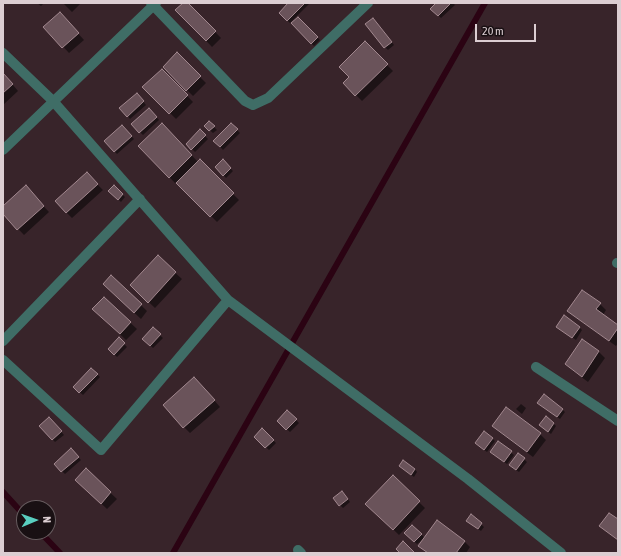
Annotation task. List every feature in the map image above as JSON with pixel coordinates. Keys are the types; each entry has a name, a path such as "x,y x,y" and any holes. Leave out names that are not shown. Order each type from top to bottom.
{"street":[{"path":"3,150 153,4 245,100 253,105 268,98 368,3"},
{"path":"3,53 53,101 228,300 468,479 561,553"},
{"path":"3,342 140,199"},
{"path":"3,360 101,450 228,300"},
{"path":"536,367 618,421"}],"building":[{"path":"183,3 188,3 216,31 206,41 175,10"},
{"path":"288,3 305,3 287,21 279,13"},
{"path":"436,3 451,3 438,16 430,9"},
{"path":"60,12 79,33 62,48 43,27"},
{"path":"298,17 318,37 311,44 291,23"},
{"path":"373,18 392,42 384,48 365,24"},
{"path":"365,41 388,64 355,96 343,83 349,77 339,67"},
{"path":"177,52 201,76 186,91 163,67"},
{"path":"162,69 188,95 169,114 142,87"},
{"path":"3,73 13,84 3,93"},
{"path":"137,93 144,101 127,117 119,108"},
{"path":"149,108 157,117 139,133 131,124"},
{"path":"209,121 215,126 209,131 204,126"},
{"path":"162,123 192,155 169,178 138,146"},
{"path":"231,123 238,129 220,147 213,141"},
{"path":"122,125 132,136 114,152 104,141"},
{"path":"200,129 206,135 191,150 186,144"},
{"path":"200,159 234,193 210,217 176,183"},
{"path":"223,159 231,168 223,176 215,167"},
{"path":"87,172 98,184 66,213 55,201"},
{"path":"26,185 44,206 17,230 3,214 3,206"},
{"path":"114,185 123,194 118,200 108,191"},
{"path":"158,255 176,272 148,303 130,285"},
{"path":"111,275 142,304 134,313 103,284"},
{"path":"582,290 601,303 596,309 618,325 618,328 609,341 567,311"},
{"path":"104,297 131,322 120,334 92,309"},
{"path":"564,315 580,327 572,338 556,327"},
{"path":"153,327 161,334 150,346 142,339"},
{"path":"119,337 125,343 114,355 108,349"},
{"path":"582,339 599,351 582,377 565,364"},
{"path":"91,368 98,374 79,393 73,387"},
{"path":"194,377 215,400 183,428 163,405"},
{"path":"544,394 563,409 557,417 537,403"},
{"path":"506,407 541,433 527,452 492,426"},
{"path":"287,410 297,419 286,430 277,421"},
{"path":"546,416 554,423 548,432 539,425"},
{"path":"49,417 62,431 52,440 39,426"},
{"path":"262,428 274,440 265,448 254,437"},
{"path":"484,431 493,438 484,450 475,443"},
{"path":"498,441 512,451 504,462 490,452"},
{"path":"71,448 79,457 61,472 54,464"},
{"path":"518,453 525,458 516,470 509,465"},
{"path":"403,460 415,469 411,475 399,466"},
{"path":"86,468 111,492 101,504 75,480"},
{"path":"393,475 420,501 393,530 365,504"},
{"path":"342,491 348,499 339,506 333,498"},
{"path":"609,513 618,519 618,540 599,526"},
{"path":"471,514 482,523 478,529 466,521"},
{"path":"437,520 465,541 456,553 428,553 418,546"},
{"path":"412,525 422,534 414,542 404,533"},
{"path":"403,541 415,553 400,553 396,549"}],"waterway":[{"path":"173,553 485,3"},
{"path":"3,492 16,506"},
{"path":"48,540 60,553"}]}
